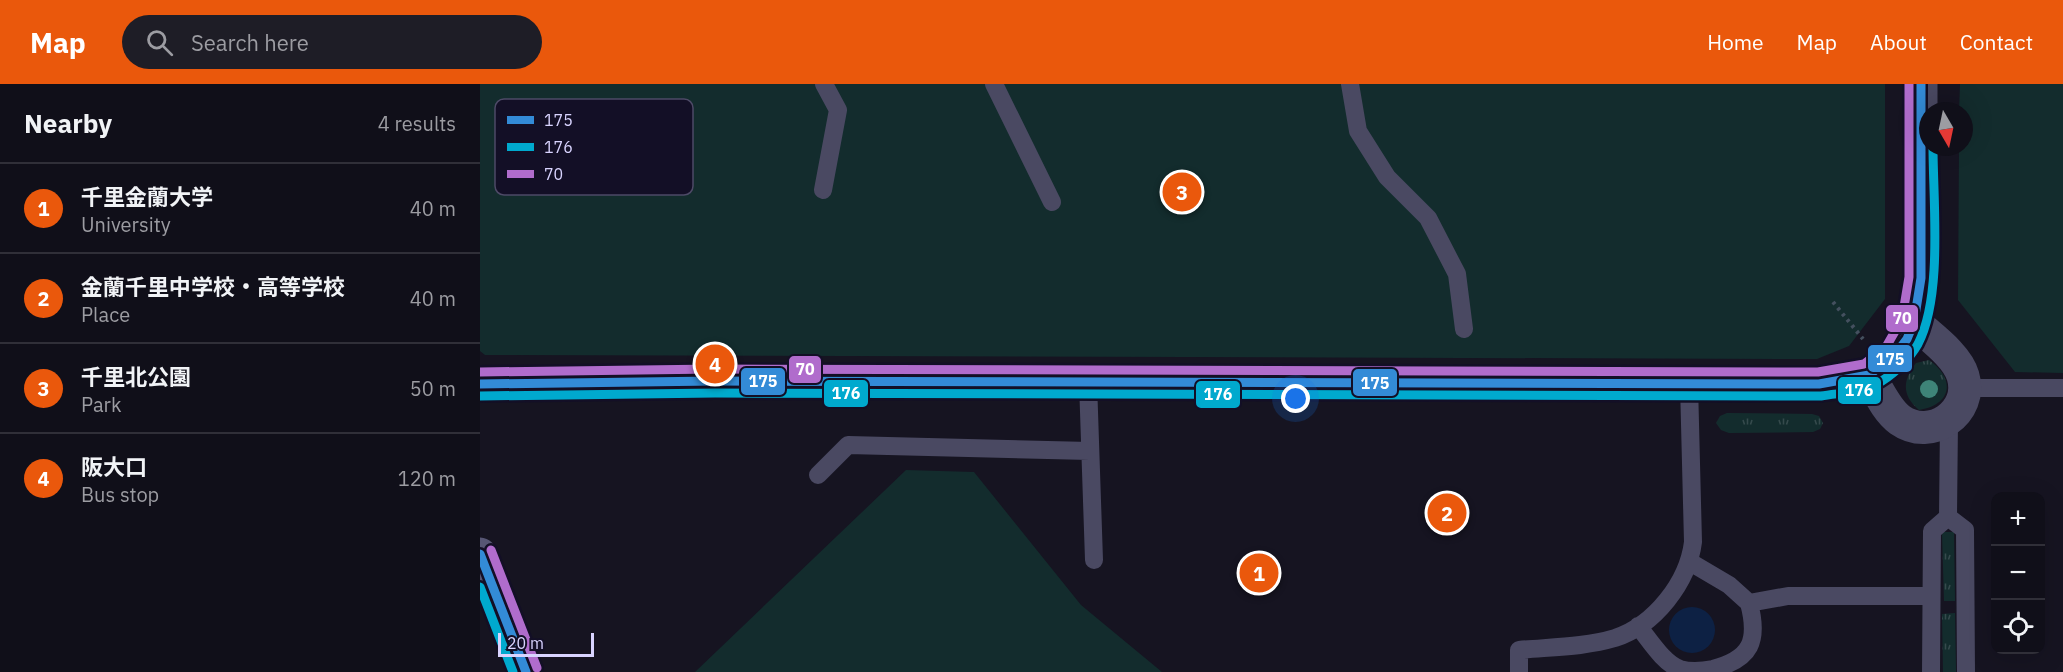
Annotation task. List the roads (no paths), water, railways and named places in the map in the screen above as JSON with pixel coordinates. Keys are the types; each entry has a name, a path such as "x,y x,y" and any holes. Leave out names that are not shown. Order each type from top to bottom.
{"main road":[{"path":"480,554 526,672"}],"street":[{"path":"480,384 1088,382 1819,384 1869,375 1895,355 1907,339 1914,322 1921,278 1921,84"},
{"path":"1869,375 1899,419 1912,427 1924,429 1949,421 1963,400 1965,387 1958,365 1914,322"}],"lane":[{"path":"823,190 838,110 824,84"},
{"path":"994,84 1052,202"},
{"path":"1350,84 1358,131 1387,177 1428,218 1457,274 1464,329"},
{"path":"1088,382 1094,560"},
{"path":"1519,672 1519,650 1616,637 1638,626 1675,590 1690,562 1693,542 1689,384"},
{"path":"1965,387 2063,388"},
{"path":"1931,672 1932,531 1948,517 1949,421"},
{"path":"818,475 848,445 1090,450"},
{"path":"1948,517 1965,530 1966,672"},
{"path":"1638,626 1672,664 1680,669 1706,670 1742,658 1749,648 1752,637 1749,603 1729,585 1690,562"},
{"path":"1749,603 1788,596 1930,596"}],"water":[{"path":"1692,607 1708,614 1715,630 1708,646 1692,653 1676,646 1669,630 1676,614"}],"place":[{"name":"千里北公園","path":"1182,192"},
{"name":"阪大口","path":"715,364"},
{"name":"金蘭千里中学校・高等学校","path":"1447,513"},
{"name":"千里金蘭大学","path":"1259,573"}]}
